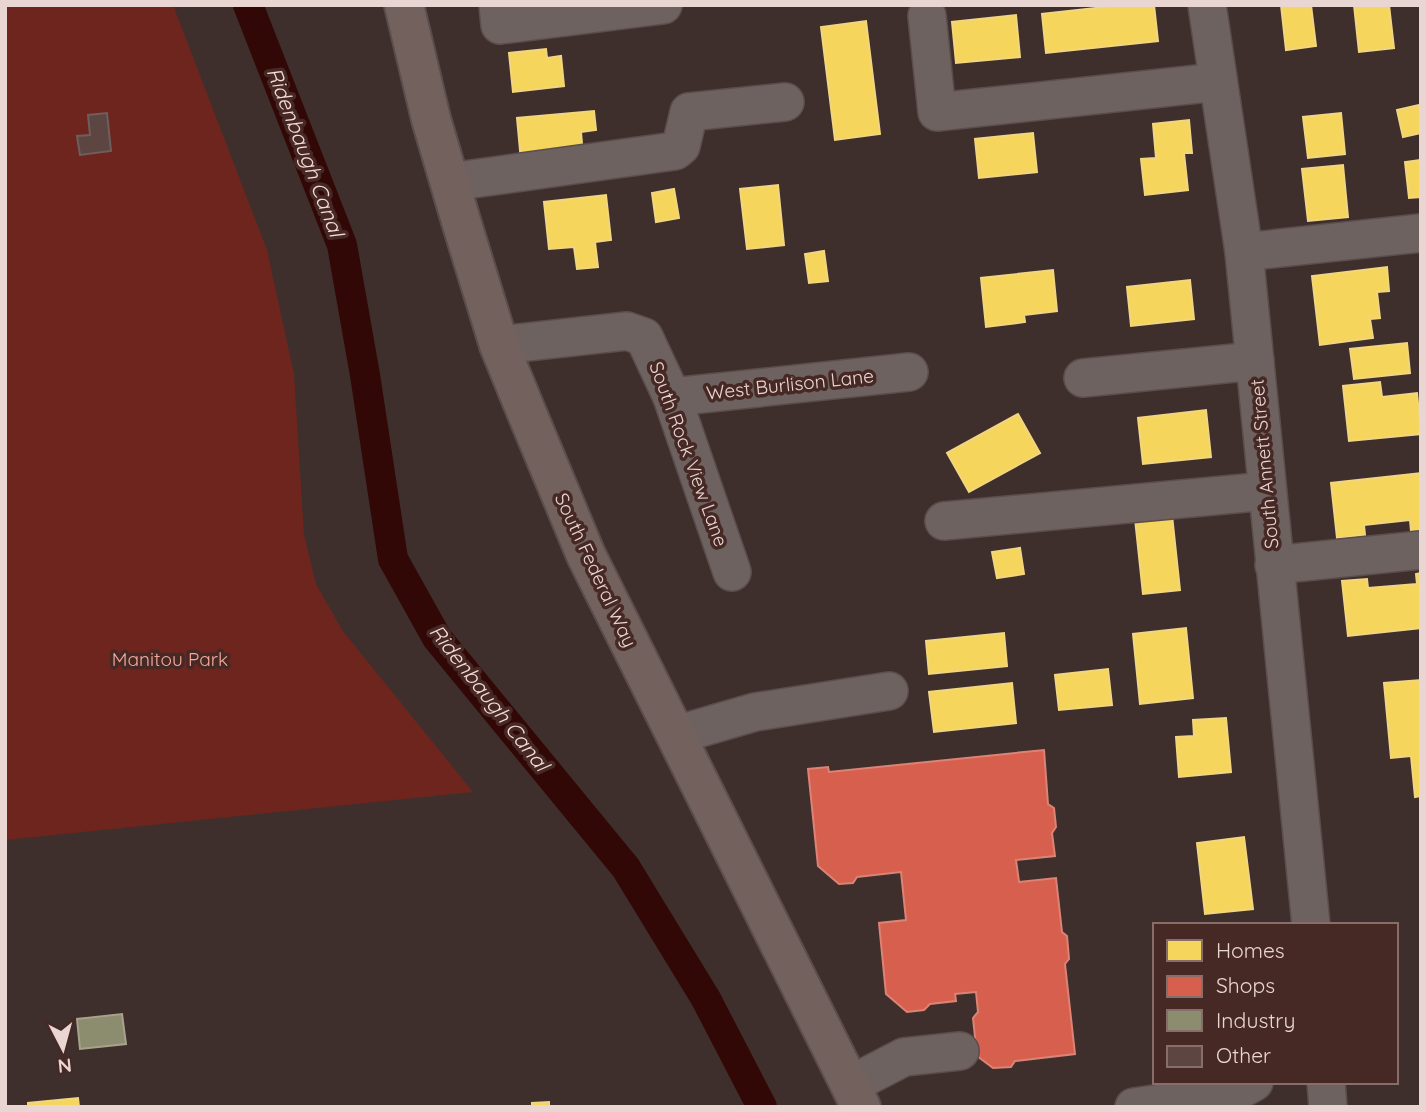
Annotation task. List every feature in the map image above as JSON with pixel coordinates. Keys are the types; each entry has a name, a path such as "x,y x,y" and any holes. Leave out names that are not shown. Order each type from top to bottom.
{"main road":[{"name":"South Federal Way","path":"412,6 431,119 499,345 586,555 855,1096"}],"street":[{"path":"498,5 500,25 663,5"},
{"name":"South Annett Street","path":"1207,5 1244,252 1311,923"},
{"path":"927,16 936,112 1217,82"},
{"path":"450,182 675,151 681,146 689,112 785,102"},
{"path":"1244,252 1421,233"},
{"name":"South Rock View Lane","path":"499,345 627,331 643,337 672,397 732,572"},
{"path":"1083,378 1255,361"},
{"name":"West Burlison Lane","path":"672,397 909,372"},
{"path":"944,521 1267,491"},
{"path":"1274,565 1421,550"},
{"path":"676,735 755,712 888,691"},
{"path":"855,1096 904,1057 960,1051"},
{"path":"1134,1107 1236,1092 1250,1084"},
{"path":"1326,1084 1328,1107"}],"green space":[{"name":"Manitou Park","path":"5,5 173,5 267,250 294,374 304,535 316,584 342,630 473,792 5,840"}],"building: Homes":[{"path":"1123,5 1154,5 1158,41 1046,53 1042,14"},
{"path":"1281,5 1311,5 1316,46 1286,50"},
{"path":"1354,5 1389,5 1394,48 1359,52"},
{"path":"1016,15 1020,57 956,63 952,22"},
{"path":"866,21 880,134 835,140 821,27"},
{"path":"546,49 547,58 561,56 564,86 513,92 509,53"},
{"path":"1419,105 1421,133 1403,137 1397,110"},
{"path":"594,111 596,130 581,132 583,155 521,161 517,118"},
{"path":"1341,113 1345,154 1308,158 1303,117"},
{"path":"1189,120 1192,153 1184,153 1188,190 1145,195 1141,159 1156,158 1153,124"},
{"path":"1033,133 1037,172 979,178 975,139"},
{"path":"1421,160 1421,197 1409,198 1405,162"},
{"path":"1343,165 1348,217 1308,221 1302,169"},
{"path":"778,185 784,245 747,249 740,189"},
{"path":"674,189 679,218 656,222 652,193"},
{"path":"606,195 611,240 595,242 598,267 577,269 574,247 549,249 544,202"},
{"path":"824,251 828,281 809,283 805,254"},
{"path":"1387,267 1389,291 1377,292 1380,318 1370,319 1373,338 1320,345 1312,276"},
{"path":"1053,270 1057,311 1024,315 1025,322 986,327 981,278"},
{"path":"1190,280 1194,319 1131,326 1127,287"},
{"path":"1407,343 1410,373 1354,379 1350,349"},
{"path":"1380,382 1382,397 1417,393 1421,434 1349,441 1343,386"},
{"path":"1206,410 1211,457 1143,464 1138,418"},
{"path":"1018,414 1040,453 969,492 947,453"},
{"path":"1421,473 1421,530 1411,531 1410,520 1364,525 1365,535 1337,538 1331,483"},
{"path":"1172,515 1180,590 1143,594 1135,519"},
{"path":"1020,548 1024,574 997,578 992,552"},
{"path":"1421,573 1421,628 1348,636 1342,581 1367,579 1368,588 1417,584 1416,574"},
{"path":"1186,628 1193,698 1140,704 1133,634"},
{"path":"1004,633 1007,666 929,674 926,641"},
{"path":"1108,669 1112,705 1059,710 1055,675"},
{"path":"1421,680 1421,796 1415,797 1411,756 1391,758 1384,683"},
{"path":"1012,683 1016,723 934,732 929,692"},
{"path":"1226,718 1231,772 1179,777 1176,737 1194,736 1193,720"},
{"path":"1244,837 1253,909 1205,914 1197,843"},
{"path":"78,1098 79,1107 28,1107 28,1103"},
{"path":"549,1102 549,1107 532,1107 532,1103"}],"building: Shops":[{"path":"1044,750 1048,804 1054,808 1056,827 1052,833 1055,856 1016,860 1019,882 1056,878 1062,932 1067,936 1069,959 1065,964 1075,1054 1015,1061 1011,1067 993,1068 977,1056 973,1018 978,1012 976,992 955,994 956,1001 930,1004 924,1010 907,1012 886,994 879,923 906,920 901,872 857,877 853,883 839,884 818,866 808,769 828,767 829,772"}],"building: Industry":[{"path":"122,1014 126,1044 80,1049 77,1019"}],"building: Other":[{"path":"107,113 111,151 80,155 77,136 90,135 88,115"}],"waterway":[{"name":"Ridenbaugh Canal","path":"248,5 342,245 393,559 437,638 626,868 706,999 762,1107"}]}
